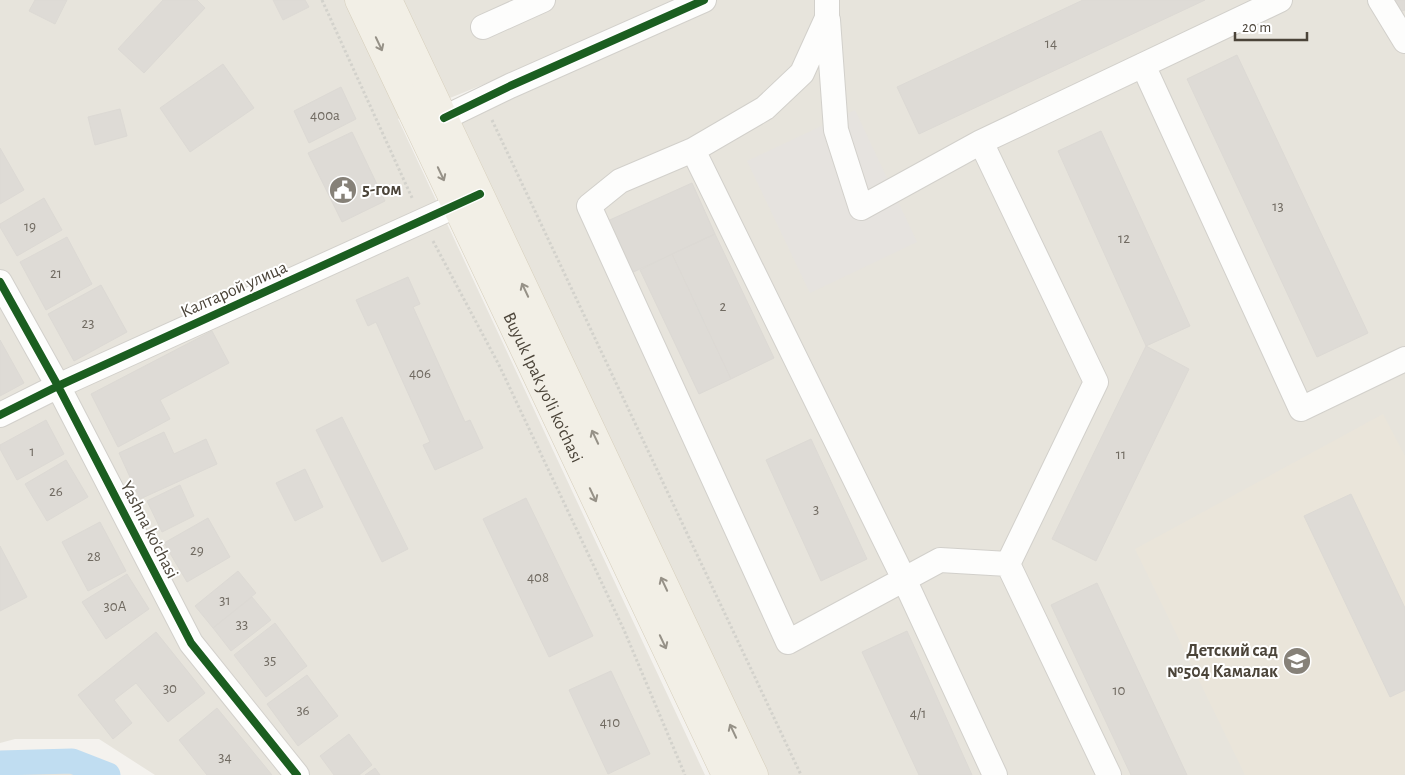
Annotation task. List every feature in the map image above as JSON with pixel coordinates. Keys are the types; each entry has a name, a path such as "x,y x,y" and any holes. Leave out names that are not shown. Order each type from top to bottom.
{"main road":[{"name":"Buyuk Ipak yo'li ko'chasi","path":"358,0 432,124 754,775"},
{"name":"Buyuk Ipak yo'li ko'chasi","path":"388,0 432,124"},
{"name":"Buyuk Ipak yo'li ko'chasi","path":"468,200 726,775"}],"street":[{"path":"483,27 543,0"},
{"path":"432,124 510,86 704,0"},
{"path":"827,9 836,130 861,208 981,142 1280,0"},
{"path":"1380,0 1405,41"},
{"path":"827,9 802,73 765,108 693,150 620,181 589,206 788,642 940,560 1008,564"},
{"path":"1143,65 1301,409 1405,359"},
{"path":"981,142 1096,382 1008,564"},
{"path":"693,150 904,579 995,775"},
{"name":"Калтарой улица","path":"0,415 58,386 468,200"},
{"name":"Yashna ko'chasi","path":"0,282 58,386 191,643 297,775"},
{"path":"1008,564 1109,775"}],"path":[{"path":"322,0 423,222 499,365 624,630 685,775"},
{"path":"482,100 801,775"}],"shaded area":[{"path":"0,0 692,0 398,119 705,775 155,775 99,739 15,739 0,743"},
{"path":"704,0 1405,0 1405,775 754,775 444,118"},
{"path":"855,110 917,242 810,293 747,161"},
{"name":"Детский сад №504 Камалак","path":"1383,414 1405,456 1405,774 1245,775 1135,549"},
{"path":"72,761 108,775 0,775 0,763"}],"building":[{"path":"35,0 67,0 55,24 29,11"},
{"path":"163,0 197,0 205,8 144,73 118,49"},
{"path":"273,0 305,0 309,7 283,20"},
{"path":"1083,0 1205,0 919,134 897,87"},
{"path":"1394,0 1405,0 1405,10 1399,12"},
{"path":"1237,55 1368,333 1317,357 1187,79"},
{"path":"223,64 254,108 190,152 160,108"},
{"path":"341,87 356,119 309,143 294,111"},
{"path":"120,109 127,136 95,145 88,117"},
{"path":"1101,131 1190,326 1146,346 1058,151"},
{"path":"352,132 385,201 342,222 308,153"},
{"path":"0,148 24,190 0,204"},
{"path":"692,183 715,234 627,275 603,223"},
{"path":"44,198 62,230 17,256 0,224"},
{"path":"715,234 774,358 731,379 672,254"},
{"path":"67,237 92,284 46,310 20,262"},
{"path":"672,254 731,379 699,394 640,270"},
{"path":"408,277 420,304 413,307 465,422 470,420 483,448 435,470 423,445 430,442 376,322 368,326 356,300"},
{"path":"101,285 127,332 74,361 48,314"},
{"path":"212,331 229,363 160,400 170,419 118,447 91,394"},
{"path":"0,340 24,383 0,396"},
{"path":"1146,346 1189,369 1096,561 1052,539"},
{"path":"342,417 408,549 382,562 316,430"},
{"path":"46,420 64,454 17,480 0,449 0,445"},
{"path":"164,432 174,454 206,439 217,464 140,499 119,453"},
{"path":"811,439 867,559 821,581 766,460"},
{"path":"66,460 88,497 47,521 25,484"},
{"path":"305,469 323,507 295,521 276,483"},
{"path":"180,485 194,516 162,532 147,501"},
{"path":"1351,494 1405,608 1405,690 1390,697 1304,516"},
{"path":"526,498 593,636 549,657 483,519"},
{"path":"208,518 230,557 187,582 164,543"},
{"path":"100,522 126,571 88,591 62,542"},
{"path":"0,546 27,597 0,611"},
{"path":"238,571 256,593 213,628 195,606"},
{"path":"127,574 149,609 106,639 82,602"},
{"path":"1097,583 1187,775 1131,775 1051,605"},
{"path":"252,597 271,620 231,651 213,628"},
{"path":"275,623 307,666 266,697 234,655"},
{"path":"907,631 972,775 919,775 862,652"},
{"path":"156,632 205,693 168,722 136,683 114,700 132,723 113,739 78,695"},
{"path":"611,671 650,754 608,774 569,690"},
{"path":"307,675 338,716 298,746 267,704"},
{"path":"217,708 272,775 207,775 179,740"},
{"path":"349,734 372,765 359,775 334,775 320,756"},
{"path":"375,768 380,775 365,775"}],"waterway":[{"path":"0,763 72,761 108,775"}],"cycle path":[{"path":"444,118 510,86 704,0"},
{"path":"0,415 58,386 480,194"},
{"path":"0,282 58,386 191,643 297,775"}],"place":[{"name":"5-гом","path":"343,190"},
{"name":"Детский сад №504 Камалак","path":"1297,661"}]}
